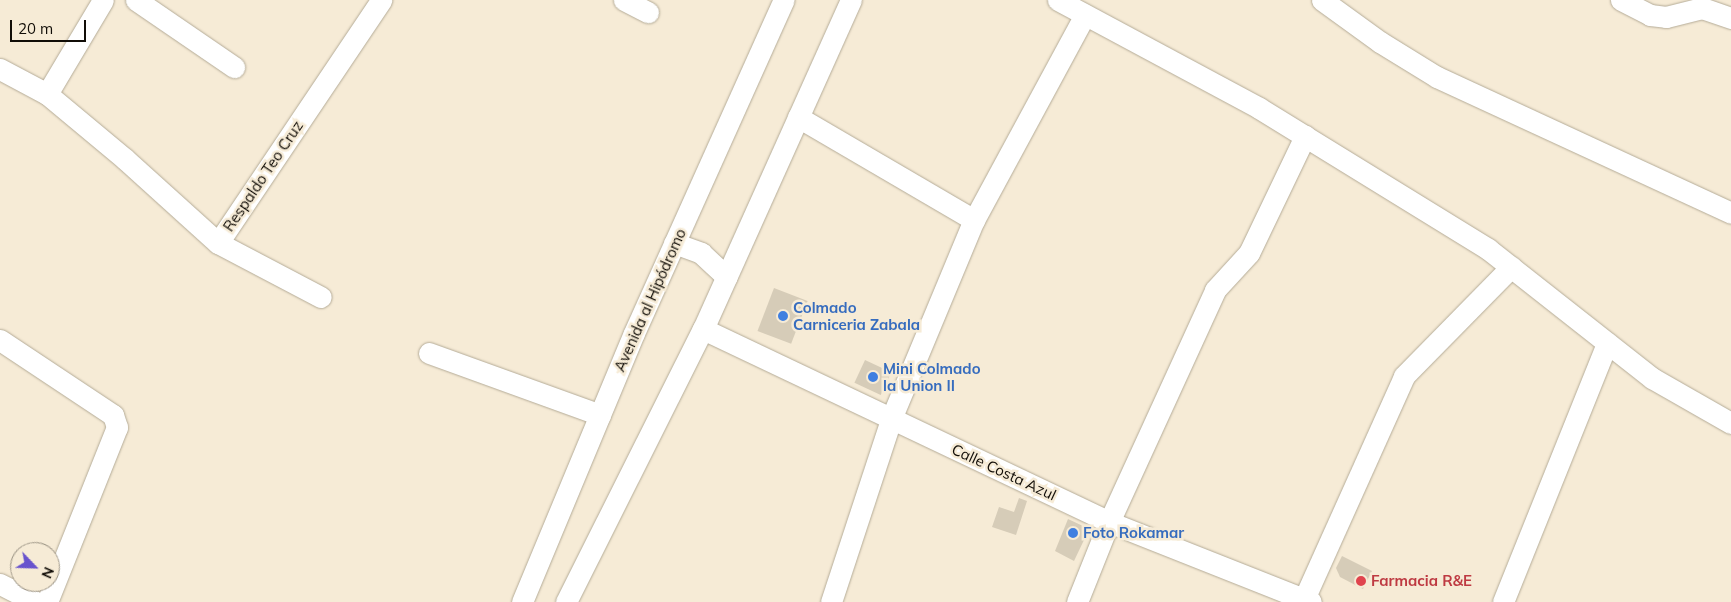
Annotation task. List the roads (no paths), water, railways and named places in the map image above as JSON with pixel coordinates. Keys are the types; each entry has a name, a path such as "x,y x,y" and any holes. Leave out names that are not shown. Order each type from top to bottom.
{"street":[{"path":"47,94 103,0"},
{"path":"136,0 234,67"},
{"name":"Respaldo Teo Cruz","path":"0,69 47,94 125,159 218,244 381,0"},
{"path":"624,0 648,12"},
{"name":"Avenida al Hipódromo","path":"522,602 674,243 784,0"},
{"path":"566,602 703,329 851,0"},
{"path":"1058,0 1259,108 1488,249 1652,378 1731,423"},
{"path":"1322,0 1380,42 1437,77 1731,213"},
{"path":"1622,0 1650,15 1666,17 1702,8 1731,18"},
{"path":"831,602 891,419 974,220 1085,15"},
{"path":"798,117 974,220"},
{"path":"1077,602 1109,522 1215,290 1249,253 1305,136"},
{"path":"674,243 701,253 727,277"},
{"path":"218,244 321,297"},
{"path":"1307,601 1404,376 1511,267"},
{"name":"Calle Costa Azul","path":"703,329 1109,522 1307,601"},
{"path":"0,340 113,415 116,420 116,435 48,602"},
{"path":"1503,602 1607,343"},
{"path":"430,353 600,415"},
{"path":"0,584 35,602"}],"place":[{"name":"Colmado Carniceria Zabala","path":"783,316"},
{"name":"Mini Colmado la Union II","path":"873,377"},
{"name":"Foto Rokamar","path":"1073,533"},
{"name":"Farmacia R&E","path":"1361,581"}]}
